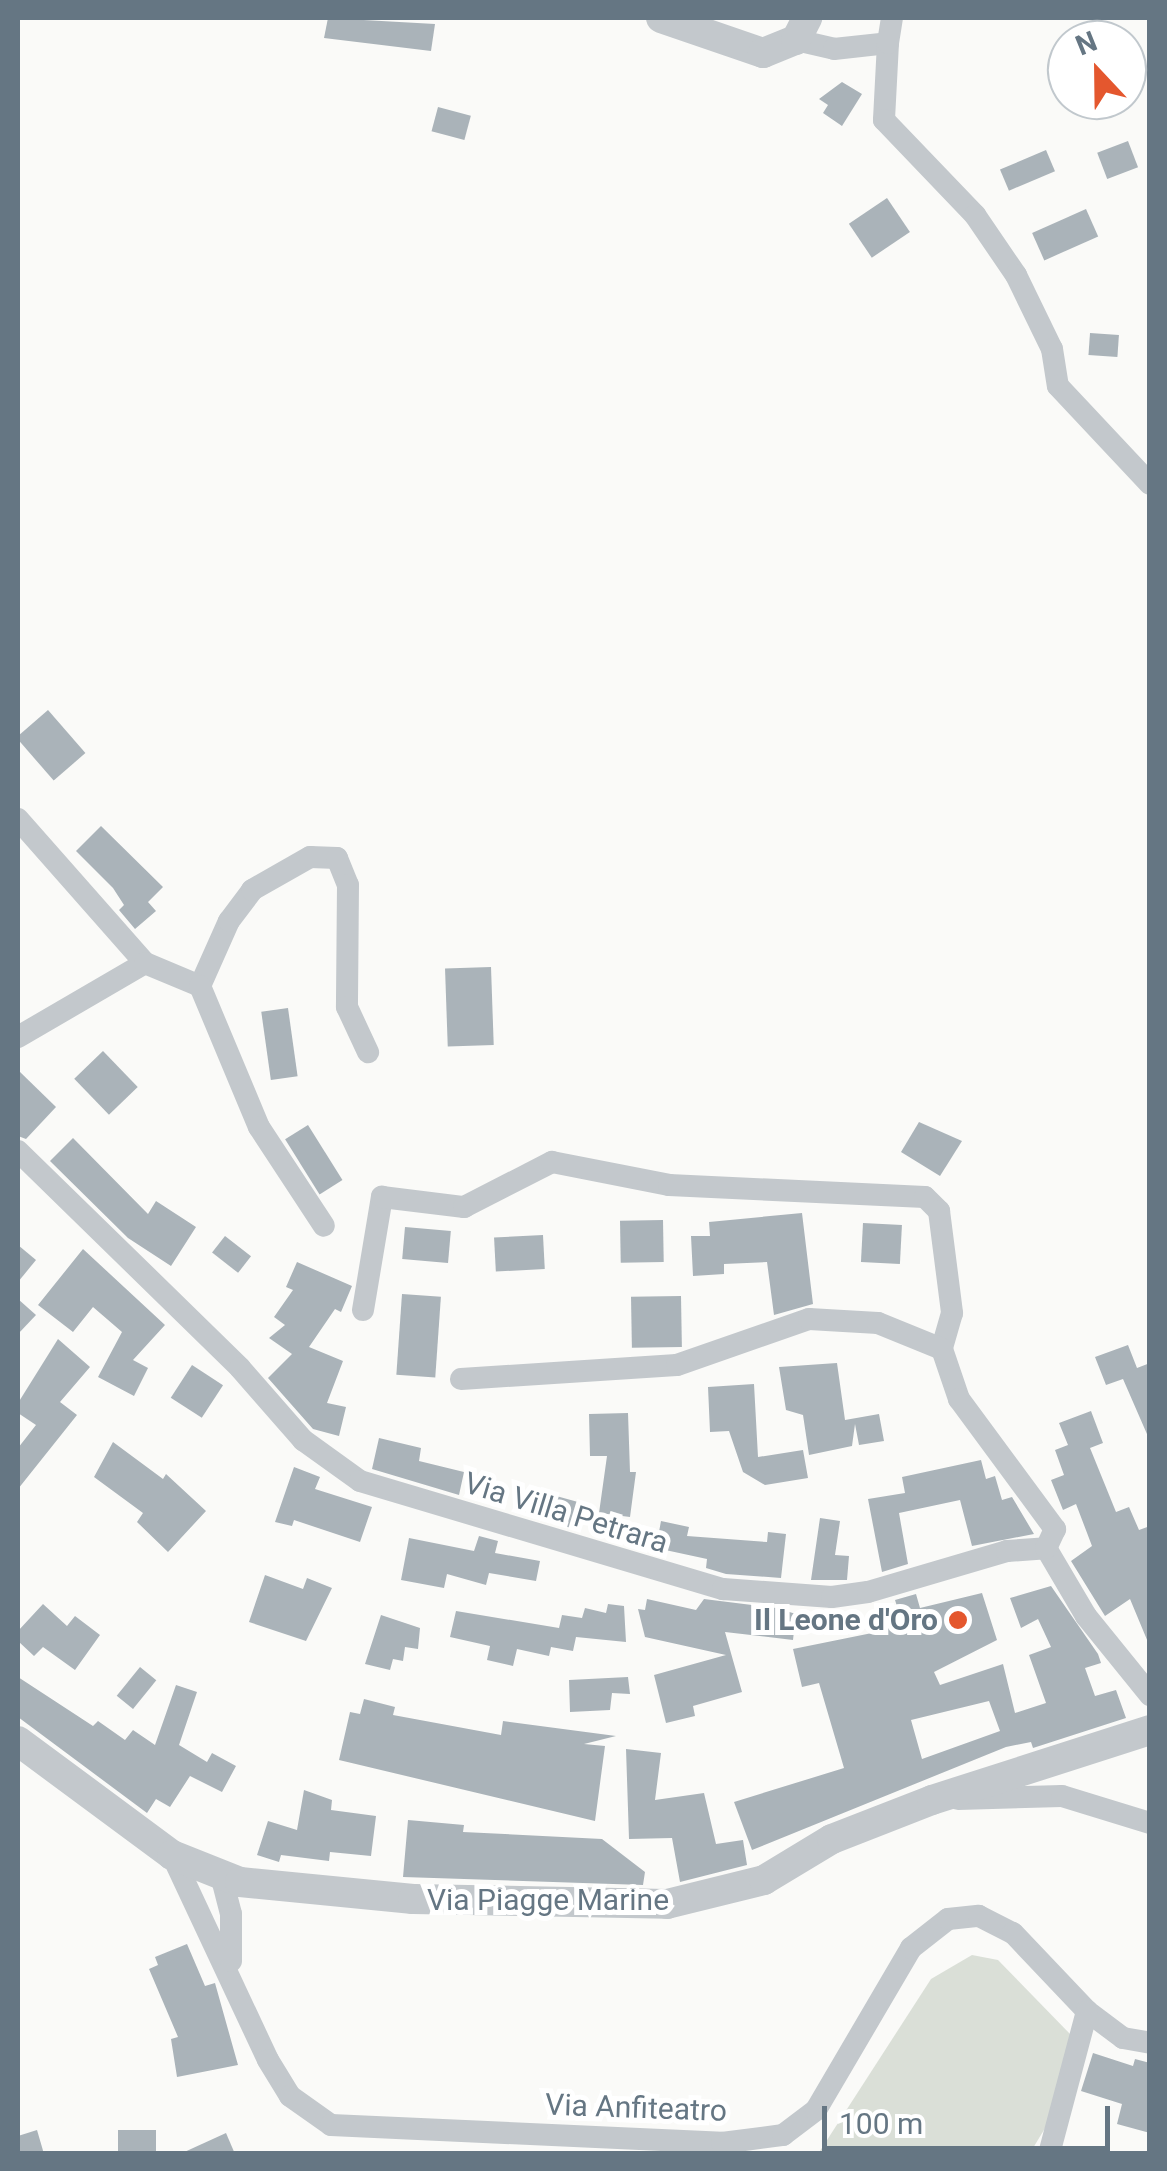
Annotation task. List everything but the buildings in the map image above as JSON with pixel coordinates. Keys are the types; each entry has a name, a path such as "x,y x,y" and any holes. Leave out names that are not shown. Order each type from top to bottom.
{"street":[{"path":"661,18 763,54 802,29 834,49 888,43"},
{"path":"892,18 884,120 975,215 1016,275 1052,349 1058,386 1150,484"},
{"path":"18,819 145,963 200,986 259,1127 324,1226"},
{"path":"200,986 252,890 310,857 337,858 348,885 347,1007 368,1052"},
{"path":"18,1037 145,963"},
{"name":"Via Villa Petrara","path":"18,1152 240,1368 303,1440 360,1481 723,1589 832,1597 868,1592 1006,1551 1046,1548"},
{"path":"363,1310 382,1197 464,1207 552,1162 669,1185 924,1197 939,1211 950,1296 942,1350 960,1399 1055,1528 1046,1548 1086,1616 1150,1695"},
{"path":"461,1379 677,1366 809,1318 878,1323 942,1350"},
{"name":"Via Piagge Marine","path":"18,1741 172,1855 221,1875 413,1899 667,1904 764,1880 832,1839 932,1800 1150,1730"},
{"path":"932,1800 1062,1796 1150,1823"},
{"name":"Via Anfiteatro","path":"172,1855 290,2096 332,2125 726,2148 783,2135 816,2110 910,1948 948,1919 978,1916 1012,1933 1087,2011 1122,2038 1150,2043"},
{"name":"Via Anfiteatro","path":"221,1875 231,1914 231,1970"},
{"path":"1049,2154 1087,2011"}],"shaded area":[{"path":"972,1955 998,1960 1071,2035 1050,2120 1030,2153 818,2154 931,1979"}],"place":[{"name":"Il Leone d'Oro","path":"958,1620"}]}
